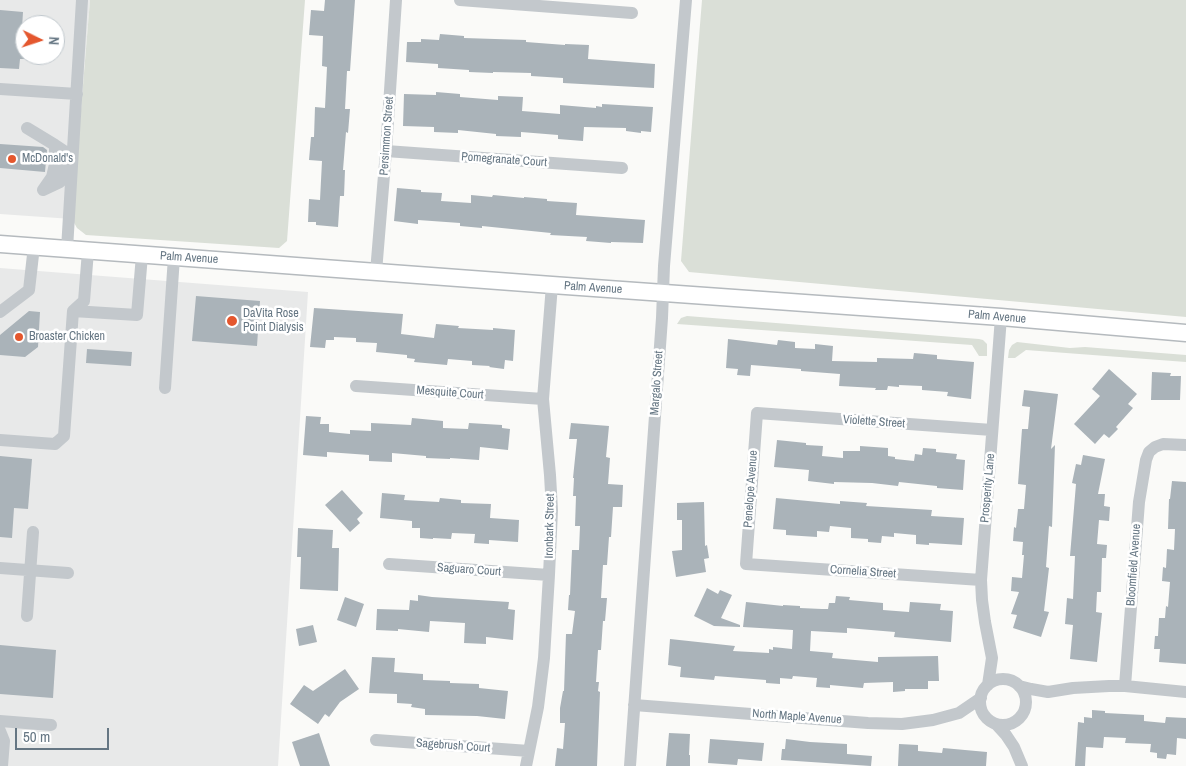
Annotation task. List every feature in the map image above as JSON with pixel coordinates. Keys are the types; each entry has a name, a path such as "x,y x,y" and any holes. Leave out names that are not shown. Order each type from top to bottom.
{"main road":[{"name":"Palm Avenue","path":"0,244 1001,317 1186,333"}],"street":[{"path":"67,249 82,0"},
{"name":"Persimmon Street","path":"376,272 396,0"},
{"path":"460,0 632,12"},
{"name":"Margalo Street","path":"630,766 664,266 686,0"},
{"path":"0,89 77,94"},
{"path":"27,128 56,145"},
{"name":"Pomegranate Court","path":"386,151 622,168"},
{"path":"0,312 28,290 34,246"},
{"path":"0,440 55,444 64,436 73,311 84,301 88,251"},
{"path":"73,311 137,315 142,255"},
{"path":"165,388 174,257"},
{"name":"Ironbark Street","path":"526,766 538,707 544,658 549,576 552,510 543,399 552,285"},
{"name":"Prosperity Lane","path":"988,685 992,658 985,622 981,580 1001,317"},
{"name":"Mesquite Court","path":"356,386 543,399"},
{"name":"Violette Street","path":"757,413 992,430"},
{"name":"Penelope Avenue","path":"746,564 757,413"},
{"name":"Bloomfield Avenue","path":"1125,686 1140,490 1146,460 1149,452 1163,444 1186,445"},
{"path":"27,616 33,532"},
{"name":"Saguaro Court","path":"389,564 549,576"},
{"name":"Cornelia Street","path":"746,564 981,580"},
{"path":"0,568 68,572"},
{"name":"Prosperity Lane","path":"992,658 1015,683"},
{"name":"North Maple Avenue","path":"634,705 886,724 916,722 948,717 959,713 981,698 988,685 996,680 1048,692 1091,687 1125,686 1186,692"},
{"path":"1014,747 1025,696 1015,683"},
{"name":"North Maple Avenue","path":"959,713 1006,725 1013,723 1022,713 1048,692"},
{"path":"981,698 982,708 991,721 1006,735 1014,747 1022,766"},
{"path":"0,721 51,725"},
{"path":"0,731 4,741 2,766"},
{"name":"Sagebrush Court","path":"376,740 529,751"}],"shaded area":[{"path":"0,0 90,0 72,219 0,214"},
{"path":"90,0 305,0 287,241 279,248 86,235 77,228 72,219"},
{"path":"702,0 1186,0 1186,317 689,272 681,261"},
{"path":"0,268 308,292 278,766 0,766"},
{"path":"687,316 979,339 987,344 987,356 979,356 972,345 677,324 681,318"},
{"path":"1017,342 1070,348 1085,347 1186,355 1186,362 1026,350 1015,358 1008,358 1009,350"}],"building":[{"path":"325,0 355,0 350,71 347,71 345,109 350,109 343,170 345,170 344,196 340,196 338,227 316,225 316,222 308,222 309,199 320,200 322,161 309,160 311,137 314,137 315,107 325,108 327,67 322,66 323,36 309,35 311,10 324,11"},
{"path":"0,10 23,12 23,15 15,15 15,65 19,65 19,69 0,68"},
{"path":"440,34 464,36 464,38 589,45 588,59 655,64 654,88 563,83 563,78 531,76 531,73 469,72 469,70 438,68 438,64 406,62 407,42 421,42 421,39 439,40"},
{"path":"436,92 460,94 460,97 498,100 498,96 523,97 522,111 560,114 560,105 596,108 596,106 602,107 602,104 653,107 651,132 626,131 626,128 584,127 583,141 558,139 558,135 521,132 521,137 496,136 496,134 458,130 458,133 434,132 434,127 403,126 404,94 436,95"},
{"path":"0,144 43,147 47,150 45,172 0,168"},
{"path":"397,188 442,193 441,201 471,203 471,195 492,197 493,195 577,203 576,215 645,220 643,243 586,241 587,237 550,235 551,233 482,226 482,228 460,226 460,223 418,220 418,224 394,221"},
{"path":"196,296 260,301 257,346 192,341"},
{"path":"314,308 403,314 401,334 434,338 436,324 459,326 458,328 515,330 513,361 505,360 504,369 472,365 472,361 448,359 447,365 414,362 415,359 407,358 407,355 376,352 377,343 356,342 356,338 334,337 334,340 326,340 325,348 310,347"},
{"path":"29,311 40,312 38,347 25,357 0,355 0,335"},
{"path":"728,339 777,345 778,340 795,342 795,348 815,349 815,344 833,346 832,361 877,362 877,358 913,359 914,353 937,355 937,359 974,362 971,399 947,396 948,392 922,390 922,386 899,385 899,387 888,386 887,390 875,390 876,388 839,386 840,374 801,371 801,369 751,365 750,376 737,375 738,369 726,368"},
{"path":"87,349 132,352 131,366 86,363"},
{"path":"1109,369 1137,394 1128,404 1133,408 1116,427 1118,429 1109,438 1104,434 1095,444 1074,424 1100,396 1092,389"},
{"path":"1152,372 1171,373 1170,376 1181,376 1180,400 1151,400"},
{"path":"1024,390 1058,394 1051,449 1055,445 1052,527 1049,526 1046,567 1049,568 1044,611 1049,612 1041,637 1013,628 1017,615 1011,614 1019,592 1011,591 1012,577 1022,578 1024,555 1022,555 1023,542 1013,541 1018,509 1024,509 1026,485 1018,484 1022,429 1028,429 1030,407 1022,406"},
{"path":"306,416 321,417 320,424 329,424 329,432 350,434 350,430 371,431 371,423 411,425 412,418 443,421 443,428 468,429 469,423 502,425 502,428 510,429 508,450 480,447 479,460 426,458 426,456 392,453 392,462 369,461 369,455 327,452 327,457 303,455"},
{"path":"571,423 609,426 606,457 610,458 608,484 623,485 622,507 613,507 607,565 603,565 601,598 607,598 601,650 598,650 596,682 599,682 598,691 600,692 597,766 555,766 557,748 563,749 565,723 560,723 560,708 564,691 566,634 572,634 575,611 568,610 572,550 579,550 580,526 575,526 576,496 573,496 577,439 569,439"},
{"path":"777,440 823,446 822,456 843,458 843,451 860,451 860,446 888,448 888,456 895,457 895,459 914,461 915,454 922,455 923,448 936,449 936,452 957,454 956,459 965,460 963,490 899,482 898,486 872,483 834,482 834,484 808,481 809,470 774,467"},
{"path":"1083,455 1105,459 1098,494 1105,494 1104,506 1110,507 1109,521 1099,520 1097,544 1107,545 1106,558 1102,558 1101,592 1097,592 1096,612 1102,613 1097,662 1070,659 1073,625 1065,624 1067,598 1073,599 1075,556 1070,556 1076,484 1072,483 1076,464 1081,465"},
{"path":"0,456 32,459 28,509 14,508 12,538 0,537"},
{"path":"1172,481 1186,482 1186,664 1159,662 1160,649 1154,649 1155,636 1158,636 1159,618 1165,618 1166,606 1168,607 1170,582 1162,581 1163,567 1166,568 1167,549 1174,550 1175,529 1168,529"},
{"path":"342,490 363,513 357,519 360,523 350,532 325,505"},
{"path":"382,493 405,495 404,500 439,502 440,498 461,500 461,503 491,504 490,518 519,520 518,542 489,540 489,544 474,543 475,534 452,533 451,539 420,538 420,528 412,528 412,521 380,518"},
{"path":"776,498 840,504 840,501 867,503 866,506 932,510 931,516 964,518 962,545 916,544 916,535 894,533 894,537 882,536 881,543 868,542 868,539 851,538 851,528 830,526 829,532 817,531 817,537 786,535 786,530 773,529"},
{"path":"704,502 705,546 707,545 709,558 704,559 706,572 676,577 672,551 682,550 682,520 677,520 677,503"},
{"path":"298,528 333,530 332,548 339,548 338,591 300,589 301,557 297,557"},
{"path":"707,588 718,594 720,590 732,595 721,618 740,625 740,627 714,626 694,616"},
{"path":"418,595 509,602 508,609 515,610 513,640 486,637 486,644 464,643 465,623 430,621 429,632 398,629 398,631 376,630 377,609 409,610 410,600 418,601"},
{"path":"836,596 850,597 849,600 883,603 883,610 909,612 910,602 941,604 940,610 953,611 951,642 894,637 895,632 847,628 847,633 811,631 810,651 833,653 832,658 878,662 878,657 938,656 939,681 928,681 928,689 905,689 905,691 893,692 893,682 864,683 863,688 830,685 830,688 816,687 817,678 793,676 792,679 780,678 780,684 766,683 766,680 715,676 714,680 680,677 681,667 668,665 670,639 735,646 733,651 769,653 769,649 773,650 773,647 792,649 793,630 743,627 746,602 828,609 829,603 835,603"},
{"path":"345,597 364,604 356,627 337,620"},
{"path":"313,625 317,642 299,646 296,629"},
{"path":"0,645 56,650 53,698 0,694"},
{"path":"372,657 395,658 394,672 423,674 423,680 479,684 479,688 508,691 505,719 477,716 425,715 425,709 411,707 412,704 397,703 397,694 369,693"},
{"path":"345,669 359,689 340,702 329,717 325,714 318,724 290,704 304,685 313,691"},
{"path":"1092,710 1105,711 1105,713 1144,715 1144,721 1165,723 1166,717 1186,718 1186,739 1177,738 1176,755 1167,754 1166,759 1157,758 1157,753 1150,752 1151,744 1125,743 1126,738 1104,737 1103,748 1086,747 1085,766 1075,766 1078,722 1084,723 1084,717 1092,718"},
{"path":"319,733 330,766 300,766 292,742"},
{"path":"669,733 690,734 690,766 666,766"},
{"path":"710,739 764,743 762,761 738,759 737,765 708,763"},
{"path":"786,739 847,744 847,754 872,756 871,766 781,760 782,749 785,749"},
{"path":"899,744 918,745 918,751 942,753 943,748 987,752 986,766 898,766"}],"place":[{"name":"McDonald's","path":"12,159"},
{"name":"DaVita Rose Point Dialysis","path":"232,321"},
{"name":"Broaster Chicken","path":"19,337"}]}
